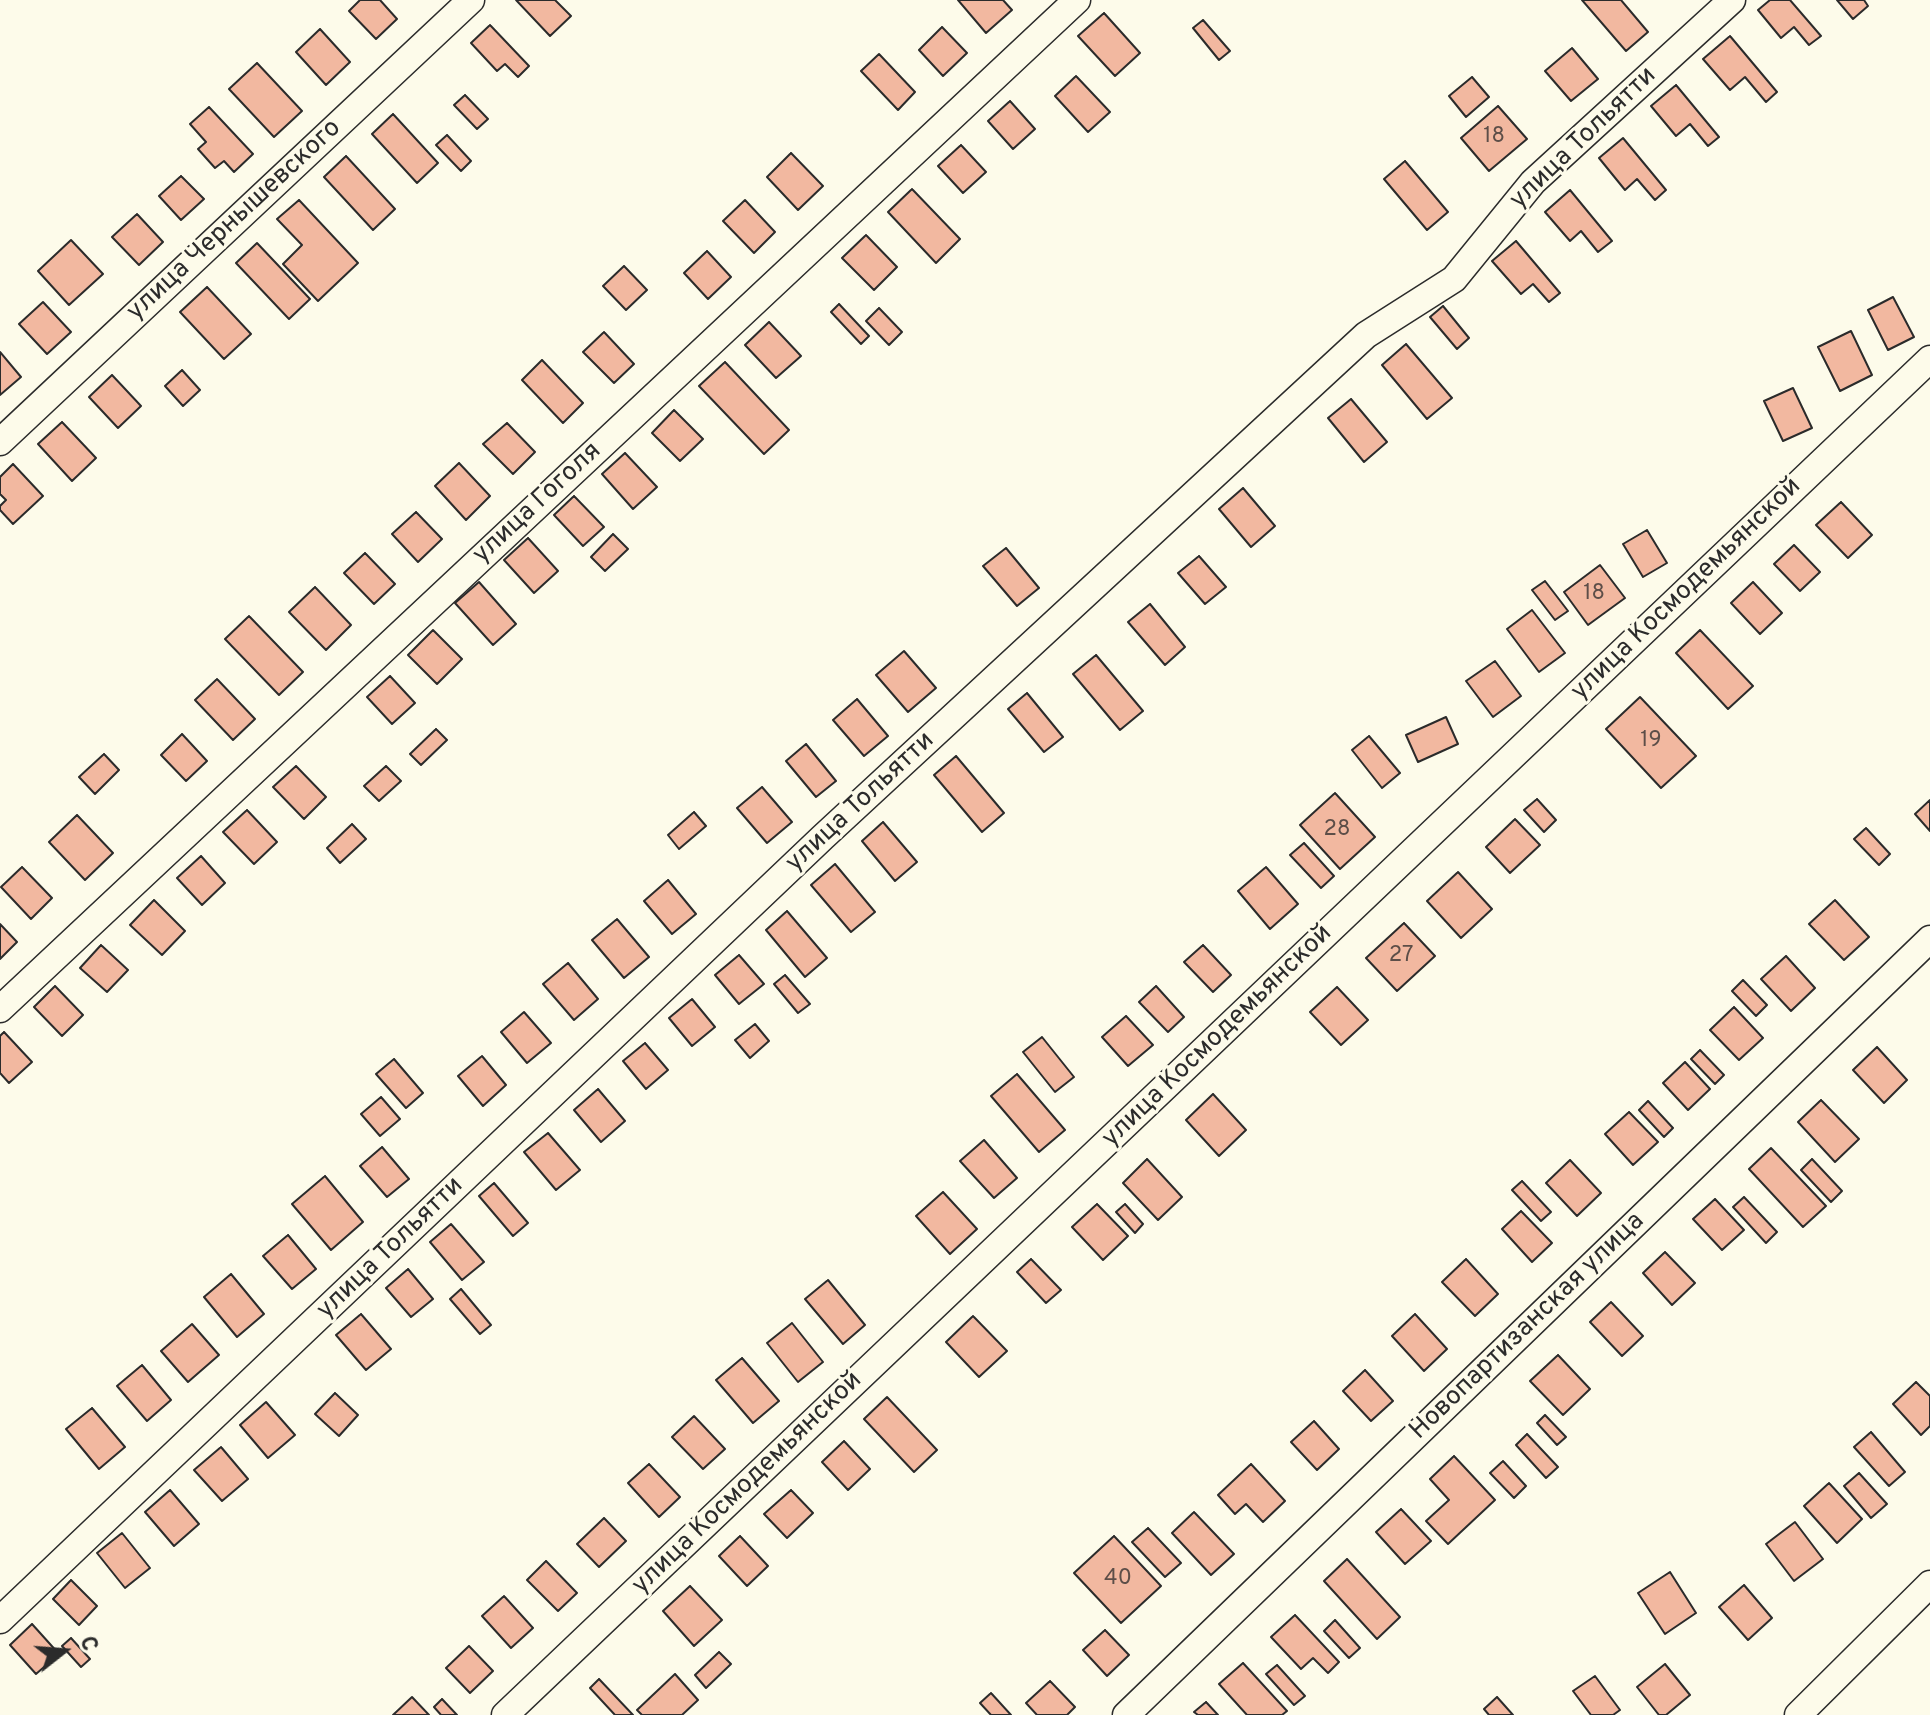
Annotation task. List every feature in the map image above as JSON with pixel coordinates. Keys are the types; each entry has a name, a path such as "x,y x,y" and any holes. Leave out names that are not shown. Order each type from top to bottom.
{"street":[{"name":"улица Чернышевского","path":"0,442 471,0"},
{"name":"улица Гоголя","path":"0,1009 1077,0"},
{"name":"улица Тольятти","path":"0,1620 823,837 1343,356 1366,335 1454,279 1533,182 1732,0"},
{"name":"улица Космодемьянской","path":"505,1715 1930,359"},
{"name":"Новопартизанская улица","path":"1126,1715 1930,939"},
{"path":"1798,1715 1930,1584"}],"building":[{"path":"360,0 380,0 397,19 376,39 349,11"},
{"path":"516,0 555,0 571,16 550,36"},
{"path":"958,0 1003,0 1012,10 986,33"},
{"path":"1582,0 1621,0 1648,32 1626,51"},
{"path":"1770,0 1790,0 1821,36 1809,45 1794,27 1781,38 1758,10"},
{"path":"1837,0 1864,0 1868,6 1853,19"},
{"path":"1104,13 1140,53 1115,76 1078,36"},
{"path":"1203,20 1230,51 1219,60 1193,28"},
{"path":"490,25 529,66 518,77 505,64 497,71 471,43"},
{"path":"942,27 967,53 943,76 919,50"},
{"path":"320,29 350,62 326,85 296,52"},
{"path":"1730,36 1777,92 1766,102 1745,77 1730,90 1703,59"},
{"path":"1572,48 1598,79 1571,101 1545,71"},
{"path":"879,54 915,92 898,110 861,71"},
{"path":"257,63 302,111 274,137 229,89"},
{"path":"1076,76 1110,112 1088,132 1055,96"},
{"path":"1472,77 1489,97 1466,117 1449,96"},
{"path":"1676,85 1719,137 1708,146 1690,124 1676,136 1651,106"},
{"path":"465,95 488,119 477,129 454,105"},
{"path":"1010,101 1035,129 1013,149 988,121"},
{"path":"1498,106 1527,139 1489,171 1461,138"},
{"path":"209,107 253,154 234,172 224,161 215,168 198,149 206,142 190,124"},
{"path":"393,114 438,163 417,183 372,134"},
{"path":"447,135 471,161 461,171 436,145"},
{"path":"1623,138 1666,190 1655,200 1637,179 1625,190 1599,158"},
{"path":"961,145 986,172 963,193 938,166"},
{"path":"791,153 823,186 798,210 767,177"},
{"path":"346,156 395,209 373,230 324,177"},
{"path":"1405,161 1448,212 1427,230 1384,179"},
{"path":"181,176 204,199 181,220 159,196"},
{"path":"912,189 960,239 936,263 888,212"},
{"path":"1570,190 1612,241 1598,252 1581,231 1570,241 1545,212"},
{"path":"299,200 358,263 318,301 283,264 302,245 277,219"},
{"path":"745,200 775,232 754,253 723,221"},
{"path":"137,214 163,242 139,265 112,237"},
{"path":"866,235 897,267 874,290 842,258"},
{"path":"71,240 103,274 69,305 38,271"},
{"path":"1516,241 1560,293 1549,302 1533,284 1521,294 1492,261"},
{"path":"257,243 310,299 289,319 236,263"},
{"path":"707,251 731,277 708,299 684,273"},
{"path":"624,266 647,290 626,310 603,286"},
{"path":"207,287 251,334 224,359 180,312"},
{"path":"1893,297 1914,337 1888,350 1868,310"},
{"path":"43,302 71,332 47,354 19,324"},
{"path":"839,304 869,336 861,344 831,312"},
{"path":"1443,306 1469,338 1457,349 1430,317"},
{"path":"879,308 902,332 889,345 866,321"},
{"path":"769,322 801,356 776,378 745,345"},
{"path":"1851,331 1872,375 1840,391 1818,347"},
{"path":"604,332 634,364 614,383 583,352"},
{"path":"1406,344 1452,398 1427,419 1382,365"},
{"path":"0,352 21,377 0,395"},
{"path":"542,360 583,403 563,423 522,380"},
{"path":"725,362 789,430 764,454 699,386"},
{"path":"182,370 200,390 183,406 165,386"},
{"path":"112,375 141,406 118,428 89,397"},
{"path":"1793,388 1812,428 1783,441 1764,401"},
{"path":"1351,399 1387,442 1364,462 1328,418"},
{"path":"674,410 703,439 680,461 652,433"},
{"path":"62,422 96,458 72,481 38,444"},
{"path":"507,423 535,452 513,474 483,444"},
{"path":"625,453 657,487 633,509 602,474"},
{"path":"459,463 490,496 466,520 435,486"},
{"path":"13,464 43,496 13,524 0,510 6,500 0,494 0,477"},
{"path":"1243,488 1275,526 1251,547 1219,509"},
{"path":"574,496 604,527 583,546 554,515"},
{"path":"1841,502 1872,535 1848,558 1816,525"},
{"path":"416,512 442,539 418,562 392,534"},
{"path":"1647,530 1667,563 1643,577 1623,544"},
{"path":"613,534 628,549 605,571 591,557"},
{"path":"528,538 558,571 534,593 504,560"},
{"path":"1794,545 1820,572 1800,591 1774,564"},
{"path":"1006,548 1039,588 1017,606 983,566"},
{"path":"365,553 395,584 374,604 344,573"},
{"path":"1199,556 1226,587 1205,604 1178,573"},
{"path":"1600,565 1625,598 1588,625 1564,592"},
{"path":"1545,581 1568,611 1555,620 1532,590"},
{"path":"479,582 516,624 493,645 455,603"},
{"path":"1753,582 1782,613 1760,634 1731,603"},
{"path":"315,587 351,625 326,650 289,612"},
{"path":"1150,604 1185,647 1165,665 1128,622"},
{"path":"1532,610 1565,653 1539,672 1507,629"},
{"path":"249,616 303,672 279,695 225,639"},
{"path":"433,630 462,659 437,684 408,655"},
{"path":"1700,630 1753,686 1728,709 1676,653"},
{"path":"904,651 936,688 908,712 876,675"},
{"path":"1096,655 1143,711 1120,730 1073,674"},
{"path":"1495,661 1521,696 1493,717 1466,681"},
{"path":"390,676 415,703 392,724 367,697"},
{"path":"217,679 255,719 233,740 195,700"},
{"path":"1027,693 1063,737 1044,752 1008,709"},
{"path":"1640,697 1696,756 1661,788 1606,729"},
{"path":"857,699 888,736 864,756 833,720"},
{"path":"1446,717 1458,744 1418,762 1406,735"},
{"path":"436,729 447,740 421,765 410,754"},
{"path":"182,734 207,761 186,781 161,755"},
{"path":"1369,736 1400,773 1382,788 1352,750"},
{"path":"806,744 836,781 816,797 786,761"},
{"path":"104,754 119,770 95,794 79,777"},
{"path":"956,756 1004,813 982,832 934,775"},
{"path":"296,766 326,797 304,819 273,787"},
{"path":"386,766 401,781 379,801 364,786"},
{"path":"762,787 792,822 767,843 737,808"},
{"path":"1335,793 1375,837 1340,869 1300,825"},
{"path":"1537,799 1556,820 1544,832 1524,810"},
{"path":"1930,800 1930,831 1915,814"},
{"path":"247,810 277,842 254,864 223,832"},
{"path":"694,812 706,826 679,849 668,835"},
{"path":"77,815 113,853 85,880 49,842"},
{"path":"1515,819 1540,845 1510,873 1486,847"},
{"path":"883,822 917,862 895,881 862,841"},
{"path":"352,824 366,839 340,863 327,848"},
{"path":"1866,828 1890,854 1879,865 1854,839"},
{"path":"1304,843 1334,876 1321,888 1290,855"},
{"path":"201,856 225,883 202,905 177,878"},
{"path":"835,864 875,912 851,932 811,885"},
{"path":"22,867 52,898 31,919 1,887"},
{"path":"1266,867 1298,904 1270,929 1238,891"},
{"path":"1458,872 1492,909 1461,938 1427,901"},
{"path":"668,880 696,914 672,934 644,901"},
{"path":"154,900 185,931 162,955 130,925"},
{"path":"1835,900 1869,937 1844,960 1809,924"},
{"path":"787,911 827,958 805,977 766,930"},
{"path":"617,919 649,957 624,978 592,940"},
{"path":"1404,923 1435,956 1397,991 1366,958"},
{"path":"0,924 17,942 0,959"},
{"path":"101,945 128,970 107,992 80,968"},
{"path":"1203,945 1231,975 1213,992 1184,962"},
{"path":"739,955 764,984 739,1004 715,975"},
{"path":"1786,956 1815,988 1791,1011 1761,979"},
{"path":"568,963 598,999 574,1020 543,984"},
{"path":"785,975 810,1004 798,1013 774,984"},
{"path":"1743,980 1767,1005 1756,1016 1732,991"},
{"path":"55,986 83,1015 62,1036 34,1007"},
{"path":"1156,986 1184,1017 1168,1032 1139,1002"},
{"path":"1337,987 1368,1020 1341,1045 1310,1012"},
{"path":"692,999 715,1027 692,1046 669,1018"},
{"path":"1734,1007 1763,1038 1739,1060 1710,1030"},
{"path":"524,1012 551,1043 527,1063 501,1032"},
{"path":"1126,1016 1153,1045 1128,1066 1102,1037"},
{"path":"755,1024 769,1041 750,1058 735,1040"},
{"path":"4,1032 32,1062 9,1083 0,1073 0,1036"},
{"path":"1042,1037 1074,1077 1055,1092 1023,1052"},
{"path":"645,1043 668,1070 646,1089 623,1061"},
{"path":"1877,1047 1907,1080 1884,1103 1853,1070"},
{"path":"1700,1050 1724,1075 1715,1084 1691,1059"},
{"path":"482,1056 506,1085 483,1106 458,1076"},
{"path":"394,1059 423,1093 406,1108 376,1074"},
{"path":"1685,1062 1710,1089 1688,1110 1663,1083"},
{"path":"1017,1074 1065,1130 1039,1152 991,1096"},
{"path":"598,1089 625,1121 601,1142 574,1110"},
{"path":"1213,1094 1246,1130 1219,1156 1186,1120"},
{"path":"381,1097 400,1119 380,1136 361,1114"},
{"path":"1821,1100 1859,1139 1835,1162 1798,1122"},
{"path":"1648,1101 1673,1128 1664,1137 1639,1110"},
{"path":"1629,1112 1658,1142 1633,1165 1605,1134"},
{"path":"548,1133 580,1170 556,1190 524,1152"},
{"path":"984,1140 1017,1178 994,1198 960,1161"},
{"path":"382,1147 409,1179 387,1197 360,1166"},
{"path":"1771,1148 1826,1206 1803,1227 1749,1169"},
{"path":"1147,1159 1182,1197 1158,1220 1123,1183"},
{"path":"1812,1159 1842,1191 1831,1202 1801,1170"},
{"path":"1570,1160 1601,1193 1577,1216 1546,1183"},
{"path":"325,1176 363,1222 331,1250 292,1204"},
{"path":"1522,1181 1551,1212 1541,1221 1512,1190"},
{"path":"494,1183 528,1223 513,1236 479,1196"},
{"path":"943,1192 977,1229 950,1254 916,1216"},
{"path":"1744,1197 1777,1232 1766,1243 1733,1207"},
{"path":"1715,1199 1744,1230 1722,1250 1693,1219"},
{"path":"1097,1204 1128,1236 1103,1260 1072,1227"},
{"path":"1125,1204 1143,1224 1135,1233 1116,1212"},
{"path":"1521,1211 1552,1243 1532,1262 1502,1229"},
{"path":"451,1224 484,1262 462,1280 430,1242"},
{"path":"288,1235 316,1269 292,1289 263,1256"},
{"path":"1665,1252 1695,1283 1672,1305 1643,1273"},
{"path":"1031,1259 1061,1290 1046,1303 1017,1272"},
{"path":"1466,1259 1498,1294 1475,1316 1442,1282"},
{"path":"408,1269 433,1299 411,1317 386,1288"},
{"path":"231,1274 264,1314 237,1337 204,1297"},
{"path":"828,1280 865,1325 843,1344 805,1299"},
{"path":"461,1289 491,1325 480,1334 450,1299"},
{"path":"1611,1302 1643,1336 1622,1356 1590,1322"},
{"path":"361,1314 391,1349 366,1370 336,1335"},
{"path":"1415,1314 1447,1349 1424,1371 1392,1336"},
{"path":"973,1316 1007,1351 979,1377 946,1342"},
{"path":"792,1323 823,1362 798,1382 767,1343"},
{"path":"192,1324 219,1355 188,1382 161,1351"},
{"path":"1558,1355 1590,1389 1563,1415 1530,1381"},
{"path":"742,1358 779,1401 753,1423 716,1380"},
{"path":"142,1365 171,1400 147,1421 117,1386"},
{"path":"1365,1370 1393,1401 1371,1421 1343,1391"},
{"path":"1916,1382 1930,1396 1930,1426 1921,1435 1893,1404"},
{"path":"335,1393 358,1415 339,1436 315,1414"},
{"path":"887,1397 937,1450 914,1472 864,1419"},
{"path":"266,1402 295,1435 268,1458 240,1425"},
{"path":"92,1408 125,1447 99,1469 66,1429"},
{"path":"1545,1415 1566,1437 1557,1445 1537,1423"},
{"path":"694,1416 725,1449 703,1469 672,1437"},
{"path":"1314,1421 1339,1449 1317,1470 1291,1442"},
{"path":"1871,1432 1905,1472 1889,1486 1854,1447"},
{"path":"1527,1434 1558,1467 1546,1478 1516,1445"},
{"path":"844,1441 870,1469 848,1490 822,1462"},
{"path":"221,1447 248,1479 222,1501 194,1470"},
{"path":"1454,1456 1495,1500 1448,1544 1426,1521 1449,1500 1430,1479"},
{"path":"1503,1461 1526,1486 1514,1498 1490,1473"},
{"path":"649,1464 680,1497 659,1517 628,1483"},
{"path":"1251,1464 1285,1501 1263,1522 1246,1504 1235,1514 1218,1495"},
{"path":"1859,1473 1887,1504 1871,1518 1844,1486"},
{"path":"1829,1483 1862,1519 1837,1543 1804,1506"},
{"path":"170,1490 199,1524 174,1546 145,1512"},
{"path":"791,1490 813,1513 787,1538 764,1514"},
{"path":"1401,1509 1431,1541 1405,1564 1376,1532"},
{"path":"1194,1512 1234,1554 1211,1575 1172,1533"},
{"path":"604,1518 626,1541 599,1567 577,1544"},
{"path":"1795,1522 1823,1559 1794,1581 1766,1544"},
{"path":"1148,1528 1181,1563 1165,1577 1132,1542"},
{"path":"122,1533 150,1568 125,1588 97,1553"},
{"path":"740,1536 768,1566 747,1586 719,1556"},
{"path":"1114,1536 1161,1586 1121,1623 1074,1573"},
{"path":"1347,1559 1400,1617 1377,1639 1324,1581"},
{"path":"546,1561 577,1593 558,1611 527,1580"},
{"path":"1670,1572 1696,1613 1665,1634 1638,1593"},
{"path":"71,1580 97,1606 79,1625 53,1599"},
{"path":"1744,1585 1772,1618 1748,1640 1719,1607"},
{"path":"690,1586 722,1620 694,1646 663,1611"},
{"path":"504,1596 533,1628 511,1648 482,1616"},
{"path":"1295,1615 1339,1662 1328,1673 1313,1658 1301,1669 1271,1637"},
{"path":"1335,1620 1360,1648 1349,1658 1324,1631"},
{"path":"32,1624 59,1654 36,1674 10,1645"},
{"path":"1105,1630 1129,1655 1107,1676 1083,1650"},
{"path":"71,1638 90,1659 81,1667 62,1646"},
{"path":"469,1646 493,1671 470,1693 446,1668"},
{"path":"719,1652 731,1664 706,1688 695,1675"},
{"path":"1243,1663 1287,1711 1282,1715 1247,1715 1219,1684"},
{"path":"1665,1664 1690,1695 1666,1715 1659,1715 1637,1687"},
{"path":"1277,1665 1305,1696 1294,1705 1266,1674"},
{"path":"675,1674 698,1700 682,1715 642,1715 637,1710"},
{"path":"1595,1676 1620,1710 1613,1715 1591,1715 1573,1691"},
{"path":"599,1679 633,1715 615,1715 590,1688"},
{"path":"1050,1681 1075,1707 1067,1715 1037,1715 1026,1703"},
{"path":"991,1693 1011,1715 991,1715 980,1703"},
{"path":"412,1697 429,1715 393,1715"},
{"path":"1497,1697 1513,1715 1489,1715 1484,1709"},
{"path":"442,1699 457,1715 441,1715 434,1707"},
{"path":"1206,1702 1218,1715 1198,1715 1194,1712"}]}
